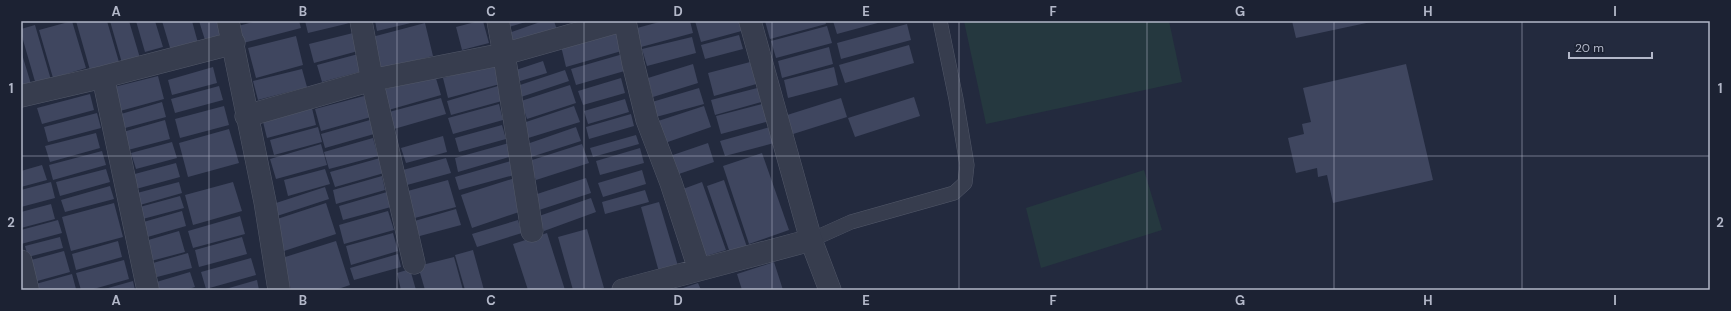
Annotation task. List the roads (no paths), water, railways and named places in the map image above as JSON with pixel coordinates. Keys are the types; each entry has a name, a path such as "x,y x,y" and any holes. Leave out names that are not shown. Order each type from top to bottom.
{"street":[{"path":"228,21 234,43 246,116 265,202 279,290"},
{"path":"361,21 372,80 414,263"},
{"path":"498,21 532,232"},
{"path":"246,116 372,80 504,54 621,21"},
{"path":"625,21 633,64 647,120 671,183 699,269"},
{"path":"750,21 811,240 830,290"},
{"path":"21,96 103,77 234,43"},
{"path":"103,77 148,290"},
{"path":"623,290 811,240"},
{"path":"21,261 28,290"}],"lane":[{"path":"811,240 852,222 954,193 965,182 967,165 956,99 940,21"}]}
